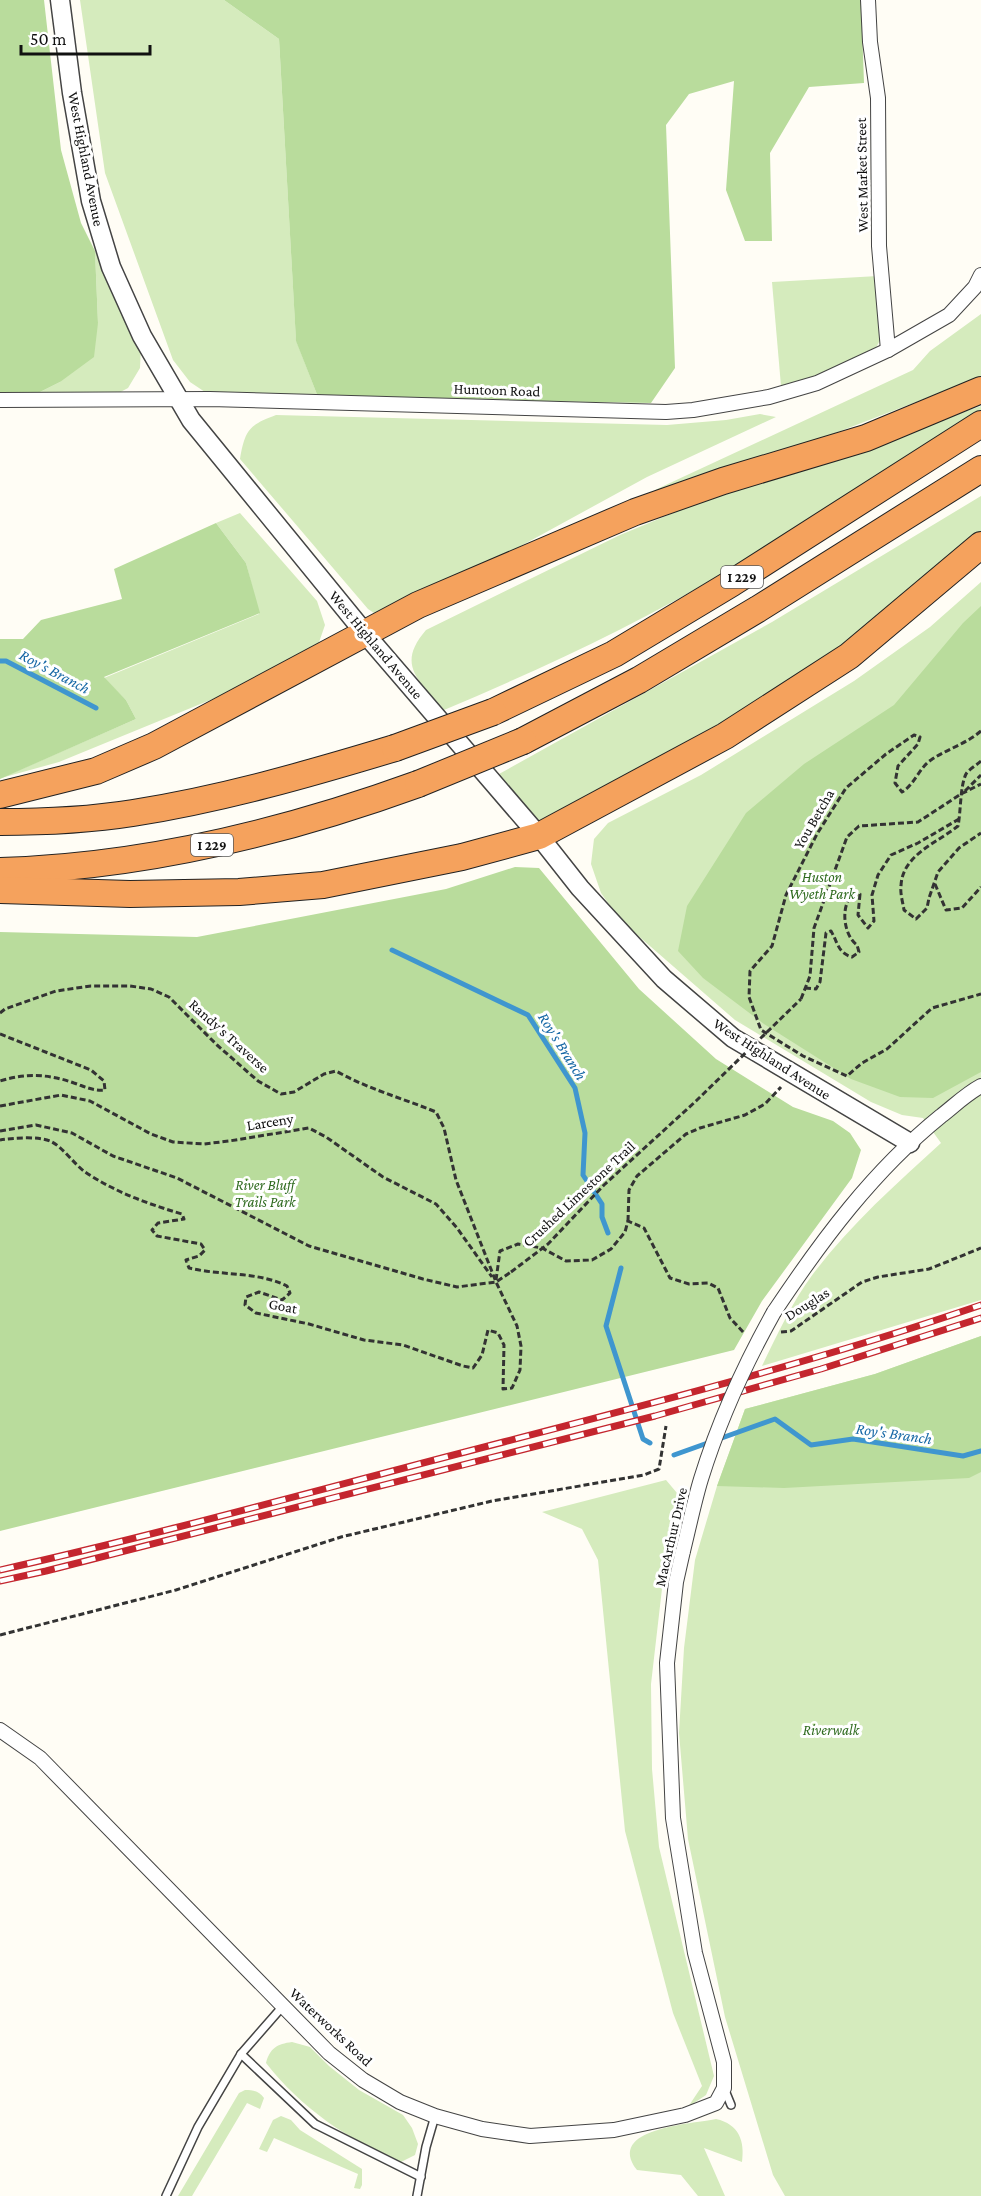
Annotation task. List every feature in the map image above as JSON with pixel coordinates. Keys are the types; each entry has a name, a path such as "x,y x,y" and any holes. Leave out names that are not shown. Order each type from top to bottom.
{"highway":[{"path":"0,795 96,771 154,746 418,605 635,512 723,481 866,438 981,390"},
{"name":"I 229","path":"0,822 131,814 288,779 395,748 493,712 614,654 732,583 981,424"},
{"name":"I 229","path":"0,871 88,866 223,843 324,816 418,784 523,741 649,674 768,603 981,468"},
{"path":"0,890 130,894 239,892 323,885 462,857 539,836 725,736 849,656 981,545"}],"street":[{"name":"West Highland Avenue","path":"60,0 72,93 91,201 111,267 142,336 190,420 365,633 539,836 579,888 664,979 733,1038 910,1143"},
{"name":"West Market Street","path":"868,0 870,42 878,98 880,258 888,350"},
{"name":"Huntoon Road","path":"0,400 178,399 666,412 693,410 769,397 817,383 888,350 949,315 975,287 981,275"},
{"name":"MacArthur Drive","path":"724,2088 724,2062 695,1953 673,1818 667,1663 676,1582 682,1551 712,1447 751,1355 774,1312 839,1221 874,1178 910,1143 981,1086"},
{"name":"Waterworks Road","path":"0,1730 40,1758 329,2053 363,2080 400,2102 435,2116 482,2129 530,2136 614,2130 685,2115 716,2103 724,2088"}],"lane":[{"path":"166,2196 198,2127 241,2054 283,2006"},
{"path":"241,2054 315,2124 421,2177"},
{"path":"724,2088 731,2105"},
{"path":"417,2196 426,2147 435,2116"}],"path":[{"name":"You Betcha","path":"981,731 969,741 929,761 910,787 902,792 895,783 898,766 918,744 920,737 914,735 886,754 846,788 817,834 786,895 772,946 750,971 749,998 761,1030 804,1056 848,1076 862,1063 887,1049 932,1008 981,994"},
{"path":"981,761 967,773 961,794 958,826 912,859 904,873 901,887 904,910 916,919 927,908 938,872 959,848 981,833"},
{"path":"961,794 981,775"},
{"name":"Crushed Limestone Trail","path":"0,1131 36,1125 72,1133 113,1156 177,1178 309,1246 458,1287 496,1282 542,1248 604,1185 696,1101 801,999 810,976 813,928 847,837 859,826 918,822 981,784"},
{"path":"805,988 816,989 820,981 826,933 831,931 839,949 846,956 852,957 859,952 846,928 846,908 851,895 856,892 860,894 858,915 868,928 874,921 872,895 878,875 891,855 918,843 959,819"},
{"path":"935,882 946,910 962,908 981,887"},
{"name":"Randy's Traverse","path":"0,1013 5,1009 56,991 91,986 130,986 152,989 169,997 217,1045 258,1081 281,1094 294,1092 324,1074 336,1071 361,1085 398,1096 436,1112 444,1128 456,1180 496,1282"},
{"path":"0,1034 91,1070 104,1081 105,1090 94,1091 73,1082 41,1074 0,1081"},
{"path":"496,1282 500,1251 518,1244 542,1248 566,1261 592,1260 611,1249 625,1232 628,1221 629,1190 637,1176 686,1134 745,1115 765,1104 792,1074 804,1056"},
{"name":"Larceny","path":"0,1106 61,1095 90,1101 151,1134 173,1142 204,1144 309,1128 326,1137 383,1177 436,1204 457,1228 496,1282"},
{"name":"Goat","path":"0,1140 15,1138 51,1141 84,1171 109,1186 147,1204 182,1214 184,1219 158,1223 152,1230 157,1236 201,1244 205,1250 199,1256 186,1260 189,1268 258,1276 276,1280 287,1286 290,1293 282,1300 259,1292 246,1298 245,1305 256,1313 309,1324 364,1340 403,1346 473,1368 482,1355 488,1330 498,1333 504,1345 503,1389 512,1388 520,1370 521,1346 516,1326 496,1282"},
{"path":"628,1221 644,1228 670,1278 689,1284 708,1283 718,1288 730,1318 746,1335"},
{"name":"Douglas","path":"780,1332 791,1331 862,1282 878,1276 928,1269 981,1248"},
{"path":"0,1635 176,1590 341,1537 492,1501 644,1475 659,1469 666,1426"}],"green space":[{"path":"0,0 44,0 61,150 81,223 95,251 98,323 94,357 60,382 24,400 0,400"},
{"path":"80,0 224,0 279,39 296,340 318,397 208,394 190,382 173,360 105,173"},
{"path":"224,0 861,0 864,83 809,87 770,153 772,241 745,241 726,190 734,81 689,94 666,125 675,368 651,403 318,397 296,341 279,39"},
{"path":"95,251 141,347 140,368 128,388 111,397 24,400 60,382 98,323"},
{"path":"878,276 882,336 873,354 839,370 781,386 772,282"},
{"path":"981,314 981,377 612,519 657,489 913,370 930,351"},
{"path":"981,406 981,410 824,511 694,590 624,628 516,679 444,710 414,673 412,654 426,630 620,535 690,506"},
{"path":"760,414 776,417 647,477 453,583 380,617 368,609 240,459 246,435 250,430 260,422 276,415 667,425 726,420"},
{"path":"981,496 981,550 750,724 536,823 499,774 772,622"},
{"path":"240,513 317,601 325,625 317,648 296,665 59,762 1,778 136,719 126,700 104,678 259,614 246,563 216,523"},
{"path":"216,523 246,563 260,613 104,677 126,700 136,719 0,779 0,639 23,639 41,620 122,599 114,569"},
{"name":"Huston Wyeth Park","path":"981,582 981,1300 762,1366 798,1296 827,1256 874,1206 941,1143 923,1118 902,1115 871,1102 735,1020 620,920 601,893 591,864 594,839 608,823 701,775 854,681 930,627"},
{"name":"Huston Wyeth Park","path":"981,606 981,1072 933,1098 900,1097 851,1079 764,1024 703,978 678,951 687,906 746,813 804,764 894,705 963,623"},
{"name":"River Bluff Trails Park","path":"515,867 539,868 639,989 716,1059 793,1107 833,1121 850,1133 861,1150 852,1178 762,1301 734,1350 0,1531 0,932 197,937 446,889"},
{"name":"Riverwalk","path":"981,1336 981,2196 785,2196 773,2175 725,2017 688,1839 679,1733 684,1648 695,1560 717,1486 745,1409 875,1374"},
{"path":"981,1336 981,1472 969,1478 784,1488 717,1486 745,1409 875,1374"},
{"path":"666,1480 677,1493 666,1554 651,1684 652,1769 659,1847 714,2076 706,2095 688,2107 702,2086 673,2013 625,1831 598,1560 582,1529 542,1512"},
{"path":"292,2042 310,2047 359,2090 403,2115 412,2128 418,2144 415,2155 401,2162 362,2144 327,2121 294,2094 266,2063 275,2048"},
{"path":"245,2090 256,2091 264,2098 260,2109 247,2103 192,2196 178,2196 239,2093"},
{"path":"281,2116 291,2120 300,2130 362,2169 360,2189 354,2188 358,2174 274,2138 267,2152 259,2149 273,2120"},
{"path":"716,2119 724,2121 735,2129 741,2140 743,2154 742,2162 704,2148 725,2196 698,2196 681,2175 637,2170 630,2156 632,2145 642,2137 672,2126"}],"waterway":[{"name":"Roy's Branch","path":"0,661 6,661 96,708"},
{"name":"Roy's Branch","path":"392,950 528,1015 575,1088 585,1133 583,1175 602,1204 602,1217 608,1233"},
{"name":"Roy's Branch","path":"621,1268 606,1326 643,1439 650,1443"},
{"name":"Roy's Branch","path":"674,1455 775,1419 811,1445 853,1439 963,1456 981,1451"}],"railway":[{"path":"0,1570 175,1528 660,1401 853,1346 981,1305"},
{"path":"0,1581 655,1416 821,1369 981,1318"}]}
